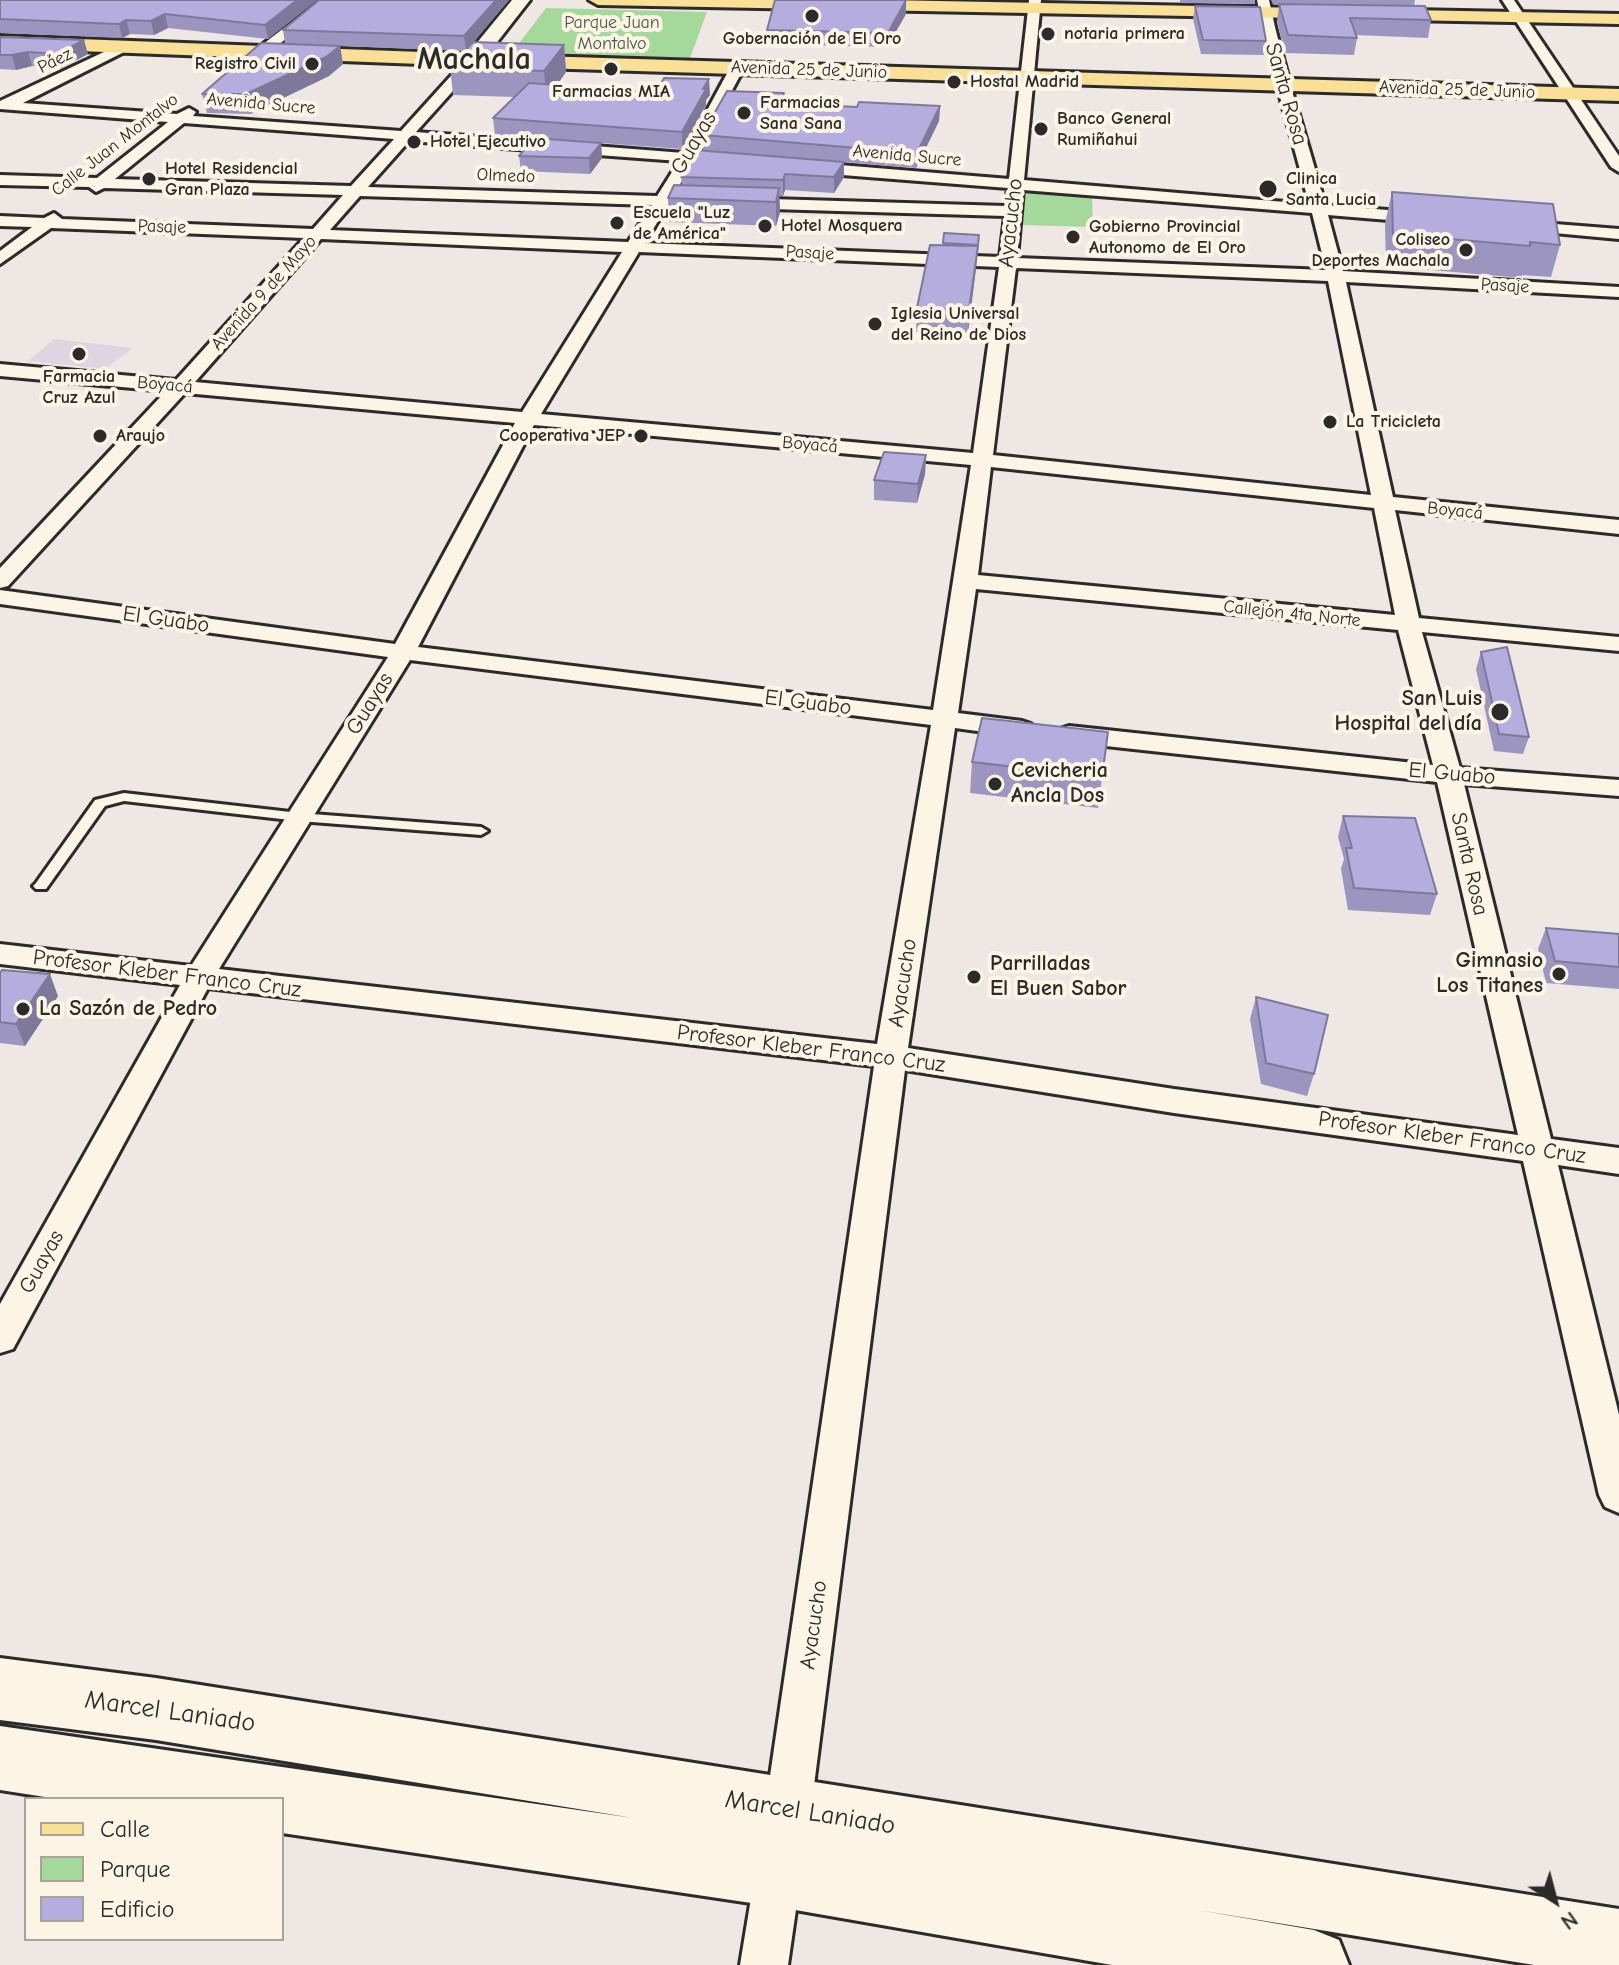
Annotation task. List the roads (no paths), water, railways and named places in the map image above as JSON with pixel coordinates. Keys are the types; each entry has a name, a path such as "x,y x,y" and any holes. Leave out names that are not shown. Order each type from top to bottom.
{"main road":[{"path":"598,0 1264,6 1619,19"},
{"name":"Avenida 25 de Junio","path":"0,42 473,60 1619,95"}],"street":[{"path":"227,80 328,0"},
{"name":"Avenida 9 de Mayo","path":"0,581 358,190 473,60 521,0"},
{"path":"1508,0 1619,167"},
{"name":"Ayacucho","path":"764,1965 891,1057 966,581 1008,262 1034,4"},
{"name":"Santa Rosa","path":"1264,6 1273,50 1286,85 1336,276 1409,626 1449,775 1535,1150 1619,1495"},
{"name":"Páez","path":"3,106 125,46"},
{"name":"Guayas","path":"0,1338 199,978 403,652 527,420 659,201 689,157 737,68"},
{"name":"Calle Juan Montalvo","path":"0,259 204,99"},
{"name":"Avenida Sucre","path":"3,106 749,162"},
{"name":"Avenida Sucre","path":"795,166 1444,220"},
{"name":"Olmedo","path":"0,180 689,202"},
{"path":"720,203 1012,211"},
{"name":"Pasaje","path":"0,221 632,245 1336,276 1619,292"},
{"path":"1492,223 1619,234"},
{"name":"Boyacá","path":"0,370 981,460 1619,527"},
{"name":"Callejón 4ta Norte","path":"966,581 1619,644"},
{"name":"El Guabo","path":"0,597 403,652 944,720 1449,775 1619,788"},
{"name":"Profesor Kleber Franco Cruz","path":"0,954 891,1057 1174,1101 1619,1161"},
{"name":"Marcel Laniado","path":"0,1689 156,1709 783,1841 1314,1965"},
{"name":"Marcel Laniado","path":"0,1758 266,1797"},
{"name":"Marcel Laniado","path":"284,1799 783,1841 1619,1944"}],"lane":[{"path":"41,886 100,803 124,797 299,817 481,831"}],"place":[{"name":"Gobernación de El Oro","path":"812,16"},
{"name":"notaria primera","path":"1048,34"},
{"name":"Registro Civil","path":"312,64"},
{"name":"Farmacias MIA","path":"611,69"},
{"name":"Hostal Madrid","path":"954,82"},
{"name":"Farmacias Sana Sana","path":"744,113"},
{"name":"Banco General Rumiñahui","path":"1041,129"},
{"name":"Hotel Ejecutivo","path":"414,142"},
{"name":"Hotel Residencial Gran Plaza","path":"149,179"},
{"name":"Clinica Santa Lucia","path":"1268,189"},
{"name":"Escuela \"Luz de América\"","path":"617,223"},
{"name":"Hotel Mosquera","path":"765,226"},
{"name":"Gobierno Provincial Autonomo de El Oro","path":"1073,237"},
{"name":"Coliseo Deportes Machala","path":"1466,250"},
{"name":"Iglesia Universal del Reino de Dios","path":"875,324"},
{"name":"Farmacia Cruz Azul","path":"79,354"},
{"name":"La Tricicleta","path":"1330,422"},
{"name":"Araujo","path":"100,436"},
{"name":"Cooperativa JEP","path":"641,436"},
{"name":"San Luis Hospital del día","path":"1500,712"},
{"name":"Cevicheria Ancla Dos","path":"995,784"},
{"name":"Gimnasio Los Titanes","path":"1559,974"},
{"name":"Parrilladas El Buen Sabor","path":"974,977"},
{"name":"La Sazón de Pedro","path":"23,1009"}],"district":[{"name":"Machala","path":"474,60"}],"park label":[{"name":"Parque Juan Montalvo","path":"612,33"}]}
